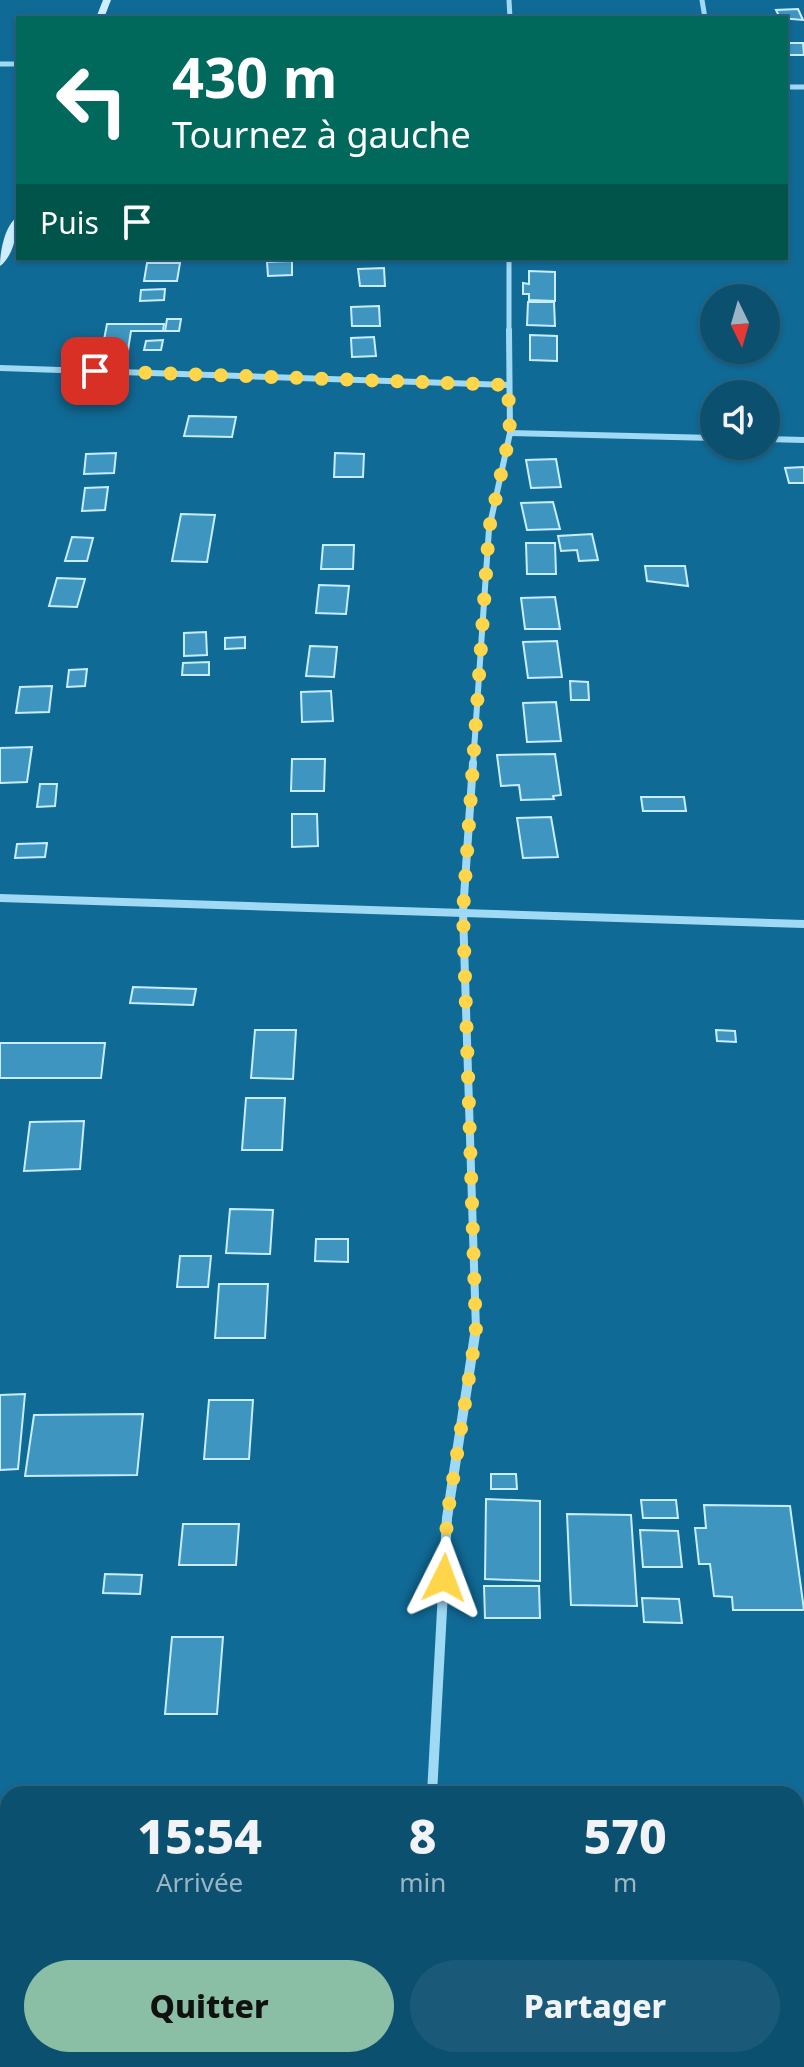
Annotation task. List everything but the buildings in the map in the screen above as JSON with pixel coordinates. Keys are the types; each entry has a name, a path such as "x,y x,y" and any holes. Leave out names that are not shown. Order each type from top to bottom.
{"street":[{"path":"0,263 16,224"},
{"path":"432,1786 447,1518 476,1333 463,912 489,529 510,433 509,260"},
{"path":"0,368 508,385"},
{"path":"510,433 700,438"},
{"path":"780,439 804,440"},
{"path":"0,898 804,924"}],"route":[{"path":"95,371 508,385 510,433 489,529 463,912 476,1333 447,1518 444,1578"}]}
